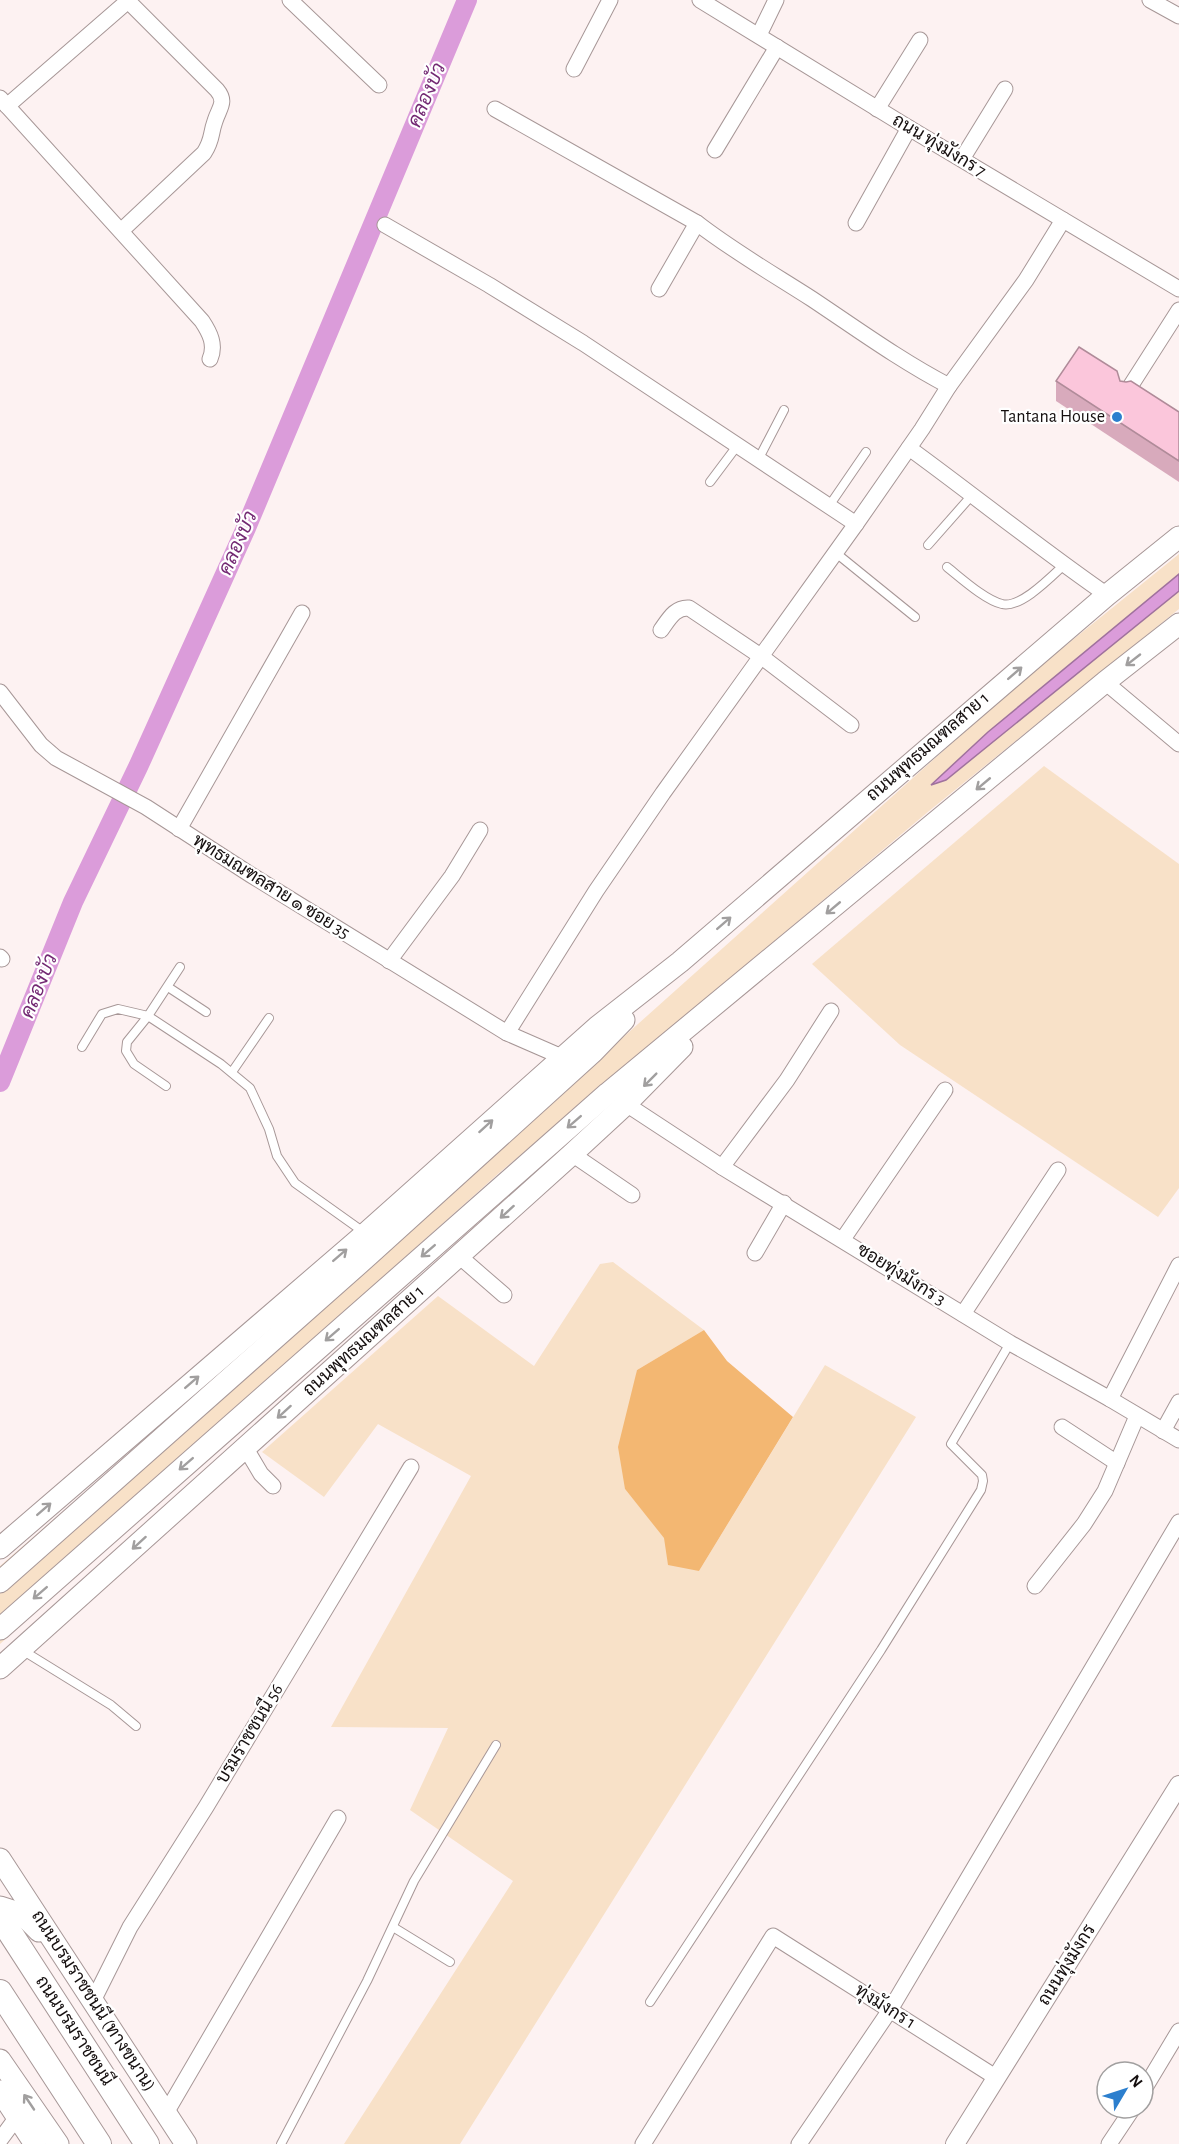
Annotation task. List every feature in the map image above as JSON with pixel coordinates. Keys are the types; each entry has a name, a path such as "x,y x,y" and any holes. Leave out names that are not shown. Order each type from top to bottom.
{"main road":[{"name":"ถนนพุทธมณฑลสาย 1","path":"0,1582 368,1244 562,1057 680,962 1107,595 1179,537"},
{"name":"ถนนพุทธมณฑลสาย 1","path":"0,1629 608,1093 1105,682 1179,624"},
{"name":"ถนนพุทธมณฑลสาย 1","path":"0,1548 368,1244 593,1052 680,962"},
{"name":"ถนนพุทธมณฑลสาย 1","path":"7,1662 572,1155 673,1057 717,1005"},
{"name":"ถนนบรมราชชนนี (ทางขนาน)","path":"0,1859 186,2144"},
{"path":"0,1907 22,1914 38,1930 170,2144"},
{"name":"ถนนบรมราชชนนี","path":"0,1917 147,2144"},
{"path":"0,1945 129,2144"},
{"path":"0,1992 99,2144"},
{"path":"0,2016 83,2144"},
{"path":"0,2060 58,2144"},
{"path":"0,2091 35,2144"}],"street":[{"path":"122,230 204,153 212,141 215,121 223,102 217,90 128,0 4,102 202,321 212,341 213,352 210,359"},
{"path":"290,0 379,85"},
{"path":"574,69 610,0"},
{"name":"ถนน ทุ่งมังกร 7","path":"700,0 1179,290"},
{"path":"759,35 776,0"},
{"path":"1150,0 1179,16"},
{"path":"877,108 920,40"},
{"path":"715,150 777,47"},
{"path":"962,159 1005,88"},
{"path":"495,109 697,223 726,245 920,371 949,386"},
{"path":"856,223 909,128"},
{"path":"507,1033 603,881 663,793 836,553 949,386 1026,280 1063,220"},
{"path":"659,289 697,223"},
{"path":"385,225 489,285 574,338 856,524"},
{"path":"1126,393 1179,310"},
{"path":"909,448 1107,595"},
{"path":"661,630 675,611 689,608 762,657 851,725"},
{"path":"179,829 302,613"},
{"path":"1105,682 1179,744"},
{"name":"พุทธมณฑลสาย ๑ ซอย 35","path":"0,692 41,745 56,758 146,807 507,1033 562,1057"},
{"path":"389,961 452,876 480,830"},
{"path":"722,1167 787,1080 831,1011"},
{"path":"843,1239 945,1090"},
{"name":"ซอยทุ่งมังกร 3","path":"626,1104 722,1167 1010,1343 1179,1440"},
{"path":"572,1155 632,1195"},
{"path":"963,1314 1058,1170"},
{"path":"755,1253 784,1203"},
{"path":"459,1256 504,1295"},
{"path":"1110,1399 1179,1265"},
{"path":"1163,1431 1179,1402"},
{"path":"1035,1586 1092,1512 1105,1491 1137,1416"},
{"path":"1062,1426 1117,1462"},
{"path":"245,1447 261,1474 273,1486"},
{"name":"บรมราชชนนี 56","path":"93,2001 130,1927 206,1807 411,1467"},
{"path":"799,2144 890,2010 1179,1522"},
{"name":"ถนนทุ่งมังกร","path":"956,2144 1179,1785"},
{"path":"166,2113 338,1818"},
{"name":"ทุ่งมังกร 1","path":"643,2144 773,1936 997,2078"},
{"path":"1155,2071 1179,2031"},
{"path":"0,2140 17,2117"},
{"path":"1109,2144 1125,2120"}],"lane":[{"path":"758,460 784,410"},
{"path":"710,482 736,446"},
{"path":"829,506 866,452"},
{"path":"928,545 973,494"},
{"path":"836,553 915,617"},
{"path":"947,567 990,599 1003,605 1027,597 1064,565"},
{"path":"166,1086 134,1064 126,1051 127,1042 148,1016 180,967"},
{"path":"168,987 207,1012"},
{"path":"82,1047 102,1014 118,1009 148,1016 232,1072 250,1088 269,1129 277,1156 295,1183 368,1244"},
{"path":"232,1072 269,1017"},
{"path":"650,2002 881,1650 981,1490 982,1474 951,1444 1010,1343"},
{"path":"7,1662 111,1705 136,1726"},
{"path":"281,2144 367,1981 414,1881 496,1745"},
{"path":"393,1927 450,1962"}],"shaded area":[{"path":"1179,554 1179,574 988,732 933,784 946,780 1179,591 1179,609 929,811 499,1173 393,1268 244,1426 0,1644 0,1566 218,1377 581,1075 1018,684"},
{"path":"1179,574 1179,591 946,780 931,785 988,732"},
{"path":"1044,766 1179,864 1179,1188 1158,1217 900,1045 812,964"},
{"path":"613,1262 704,1330 637,1370 625,1489 665,1538 699,1571 825,1365 916,1417 460,2144 344,2144 513,1881 410,1810 448,1728 331,1727 471,1476 378,1424 324,1497 262,1452 438,1296 534,1366 600,1264"},
{"path":"704,1330 727,1361 793,1417 699,1571 668,1565 664,1538 625,1489 618,1447 637,1370"}],"building":[{"path":"1079,347 1117,371 1120,381 1131,381 1179,412 1179,461 1056,381"}],"waterway":[{"name":"คลองบัว","path":"0,1082 73,902 138,767 246,528 467,0"}],"place":[{"name":"Tantana House","path":"1117,417"}]}
